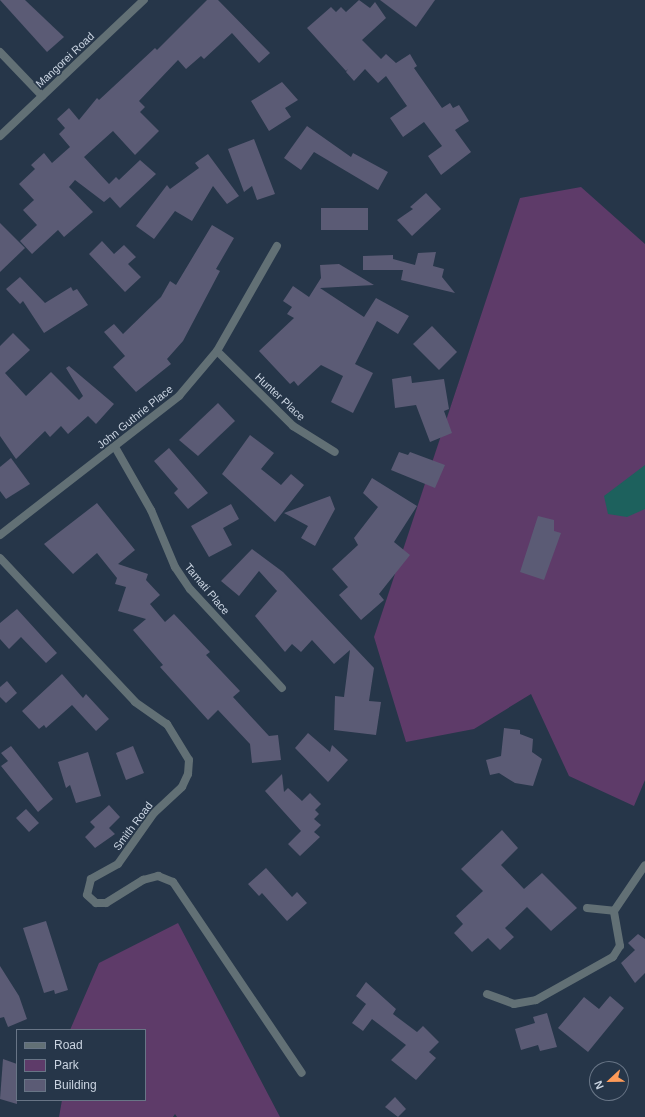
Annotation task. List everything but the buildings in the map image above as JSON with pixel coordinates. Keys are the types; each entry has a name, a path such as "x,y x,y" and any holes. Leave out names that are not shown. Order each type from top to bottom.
{"street":[{"name":"Mangorei Road","path":"0,136 144,0"},
{"path":"0,52 42,96"},
{"name":"John Guthrie Place","path":"0,535 179,396 217,351 277,246"},
{"name":"Hunter Place","path":"217,351 293,426 335,452"},
{"name":"Tamati Place","path":"115,447 151,510 175,567 190,589 282,688"},
{"name":"Smith Road","path":"0,558 135,702 167,724 189,760 188,774 182,787 154,813 118,864 91,879 87,895 96,903 106,903 143,880 158,876 173,882 302,1073"},
{"path":"487,994 514,1004 536,1000 613,957 620,946 614,911 645,865"},
{"path":"587,908 614,911"}],"green space":[{"path":"581,187 645,244 645,780 634,806 569,776 531,694 474,729 406,742 374,637 520,198"},
{"path":"178,923 280,1117 177,1117 175,1114 173,1117 59,1117 62,1101 146,1101 146,1029 70,1029 99,963"}],"shaded area":[{"path":"645,465 645,509 627,517 608,514 604,496"}]}
